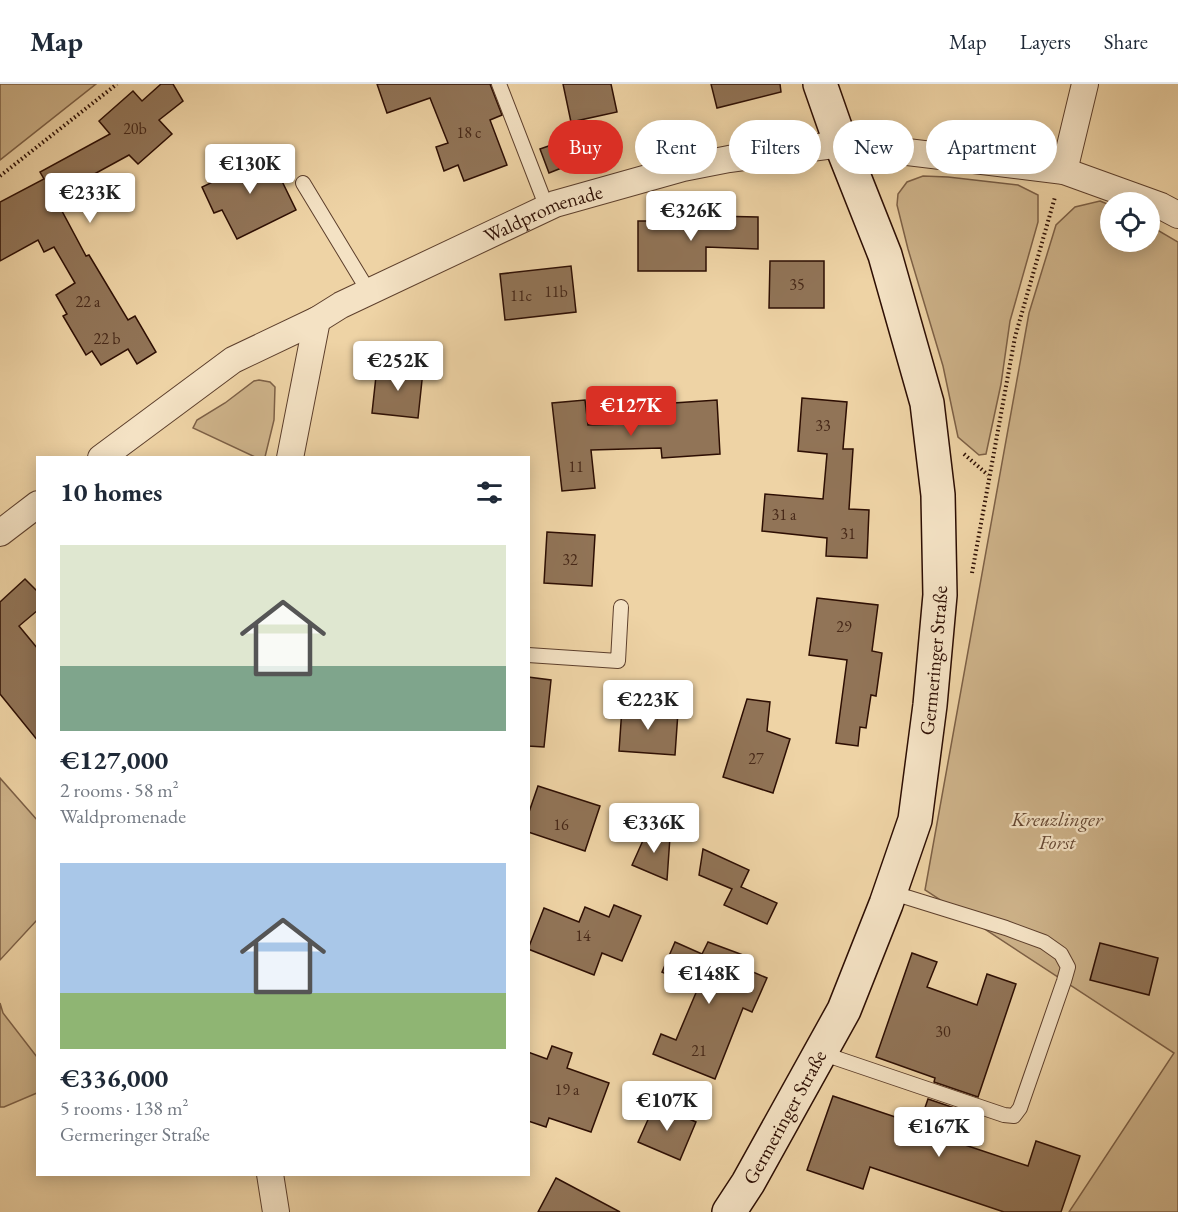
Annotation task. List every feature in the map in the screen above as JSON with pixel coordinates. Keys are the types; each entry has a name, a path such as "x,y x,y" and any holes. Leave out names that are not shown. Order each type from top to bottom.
{"street":[{"name":"Germeringer Straße","path":"820,84 833,121"},
{"path":"1064,171 1085,84"},
{"name":"Waldpromenade","path":"103,456 232,360 316,320 341,305 555,204 683,168 729,159 833,145"},
{"name":"Waldpromenade","path":"914,153 1064,171 1161,206 1178,215"},
{"name":"Germeringer Straße","path":"729,1212 748,1184 844,1010 915,820 930,705 940,595 938,495 927,403 885,255 853,174"},
{"path":"290,456 316,320"},
{"path":"0,533 36,506"},
{"path":"270,1176 276,1212"}],"lane":[{"path":"499,84 547,208"},
{"path":"303,183 369,292"},
{"path":"530,655 618,661 621,608"},
{"path":"820,1053 1004,1115 1014,1116 1020,1108 1068,967 1061,954 1044,942 1006,928 890,892"}],"path":[{"path":"0,176 86,106 117,84"},
{"path":"989,476 1015,337 1051,208 1064,171"}],"green space":[{"path":"0,84 96,84 0,160"},
{"path":"923,176 1018,185 1038,195 1038,222 1010,321 1001,384 986,454 979,455 958,437 943,366 897,205 898,194 907,182"},
{"name":"Kreuzlinger Forst","path":"1100,201 1100,252 1160,252 1160,231 1178,242 1178,1212 1069,1212 1174,1053 925,890 1029,313 1056,225 1075,207"},
{"path":"254,381 270,382 275,387 274,420 265,456 253,456 193,428 197,420"},
{"path":"0,778 36,819 36,921 0,960"},
{"path":"0,1003 3,1013 36,1056 36,1093 0,1107"}],"building":[{"path":"161,84 173,84 183,101 159,120 172,134 138,164 129,155 54,196 86,256 89,255 128,320 135,316 156,352 137,364 128,349 101,365 92,351 86,355 63,316 67,314 56,295 75,283 54,247 44,252 38,240 0,261 0,202 44,179 40,172 110,134 99,121 133,91 142,101"},
{"path":"377,84 490,84 502,115 490,120 507,165 464,181 458,165 444,171 436,147 448,143 430,98 387,113"},
{"path":"563,84 611,84 617,112 571,120"},
{"path":"711,84 780,84 781,92 717,108"},
{"path":"548,146 548,170 540,149"},
{"path":"258,147 272,174 277,171 296,210 237,239 222,210 214,213 202,187 240,169 235,158"},
{"path":"711,216 758,217 758,249 706,247 706,271 638,271 638,221 711,221"},
{"path":"770,261 824,261 824,308 769,308"},
{"path":"571,266 576,312 505,320 500,274"},
{"path":"377,367 423,371 418,418 372,413"},
{"path":"802,398 847,402 843,449 853,449 849,509 869,510 867,558 826,556 827,538 762,531 765,494 823,499 827,454 798,451"},
{"path":"585,400 588,425 661,423 659,404 717,400 720,454 662,458 661,448 591,450 595,488 562,491 552,403"},
{"path":"547,532 595,535 592,586 544,583"},
{"path":"25,579 36,590 36,612 19,626 36,647 36,739 0,694 0,602"},
{"path":"817,598 878,605 872,651 882,653 876,696 871,695 866,728 860,727 858,746 836,743 847,660 809,655"},
{"path":"530,677 551,680 544,747 530,746"},
{"path":"747,699 770,702 767,731 790,739 773,793 723,777"},
{"path":"622,708 678,712 675,755 619,751"},
{"path":"538,786 600,806 585,851 530,833 530,809"},
{"path":"649,827 670,837 667,880 632,865"},
{"path":"703,849 749,870 741,887 777,903 767,924 724,905 732,889 699,875"},
{"path":"614,905 641,916 622,961 602,953 594,975 530,950 530,944 544,908 579,922 585,907 609,917"},
{"path":"675,942 702,954 708,942 751,958 746,969 767,978 752,1012 743,1008 715,1079 653,1054 661,1034 676,1040 698,988 662,972"},
{"path":"1100,943 1158,958 1149,995 1090,980"},
{"path":"912,953 937,962 927,987 977,1005 987,974 1016,984 978,1097 934,1082 935,1078 876,1057"},
{"path":"552,1046 572,1053 567,1068 609,1083 591,1132 549,1118 546,1127 530,1122 530,1053 547,1059"},
{"path":"833,1096 919,1125 928,1099 972,1114 971,1118 974,1119 965,1145 1028,1166 1036,1141 1080,1156 1061,1212 1004,1212 870,1167 863,1189 807,1170"},
{"path":"655,1104 696,1122 680,1160 638,1142"},
{"path":"556,1178 620,1212 538,1212"}]}
